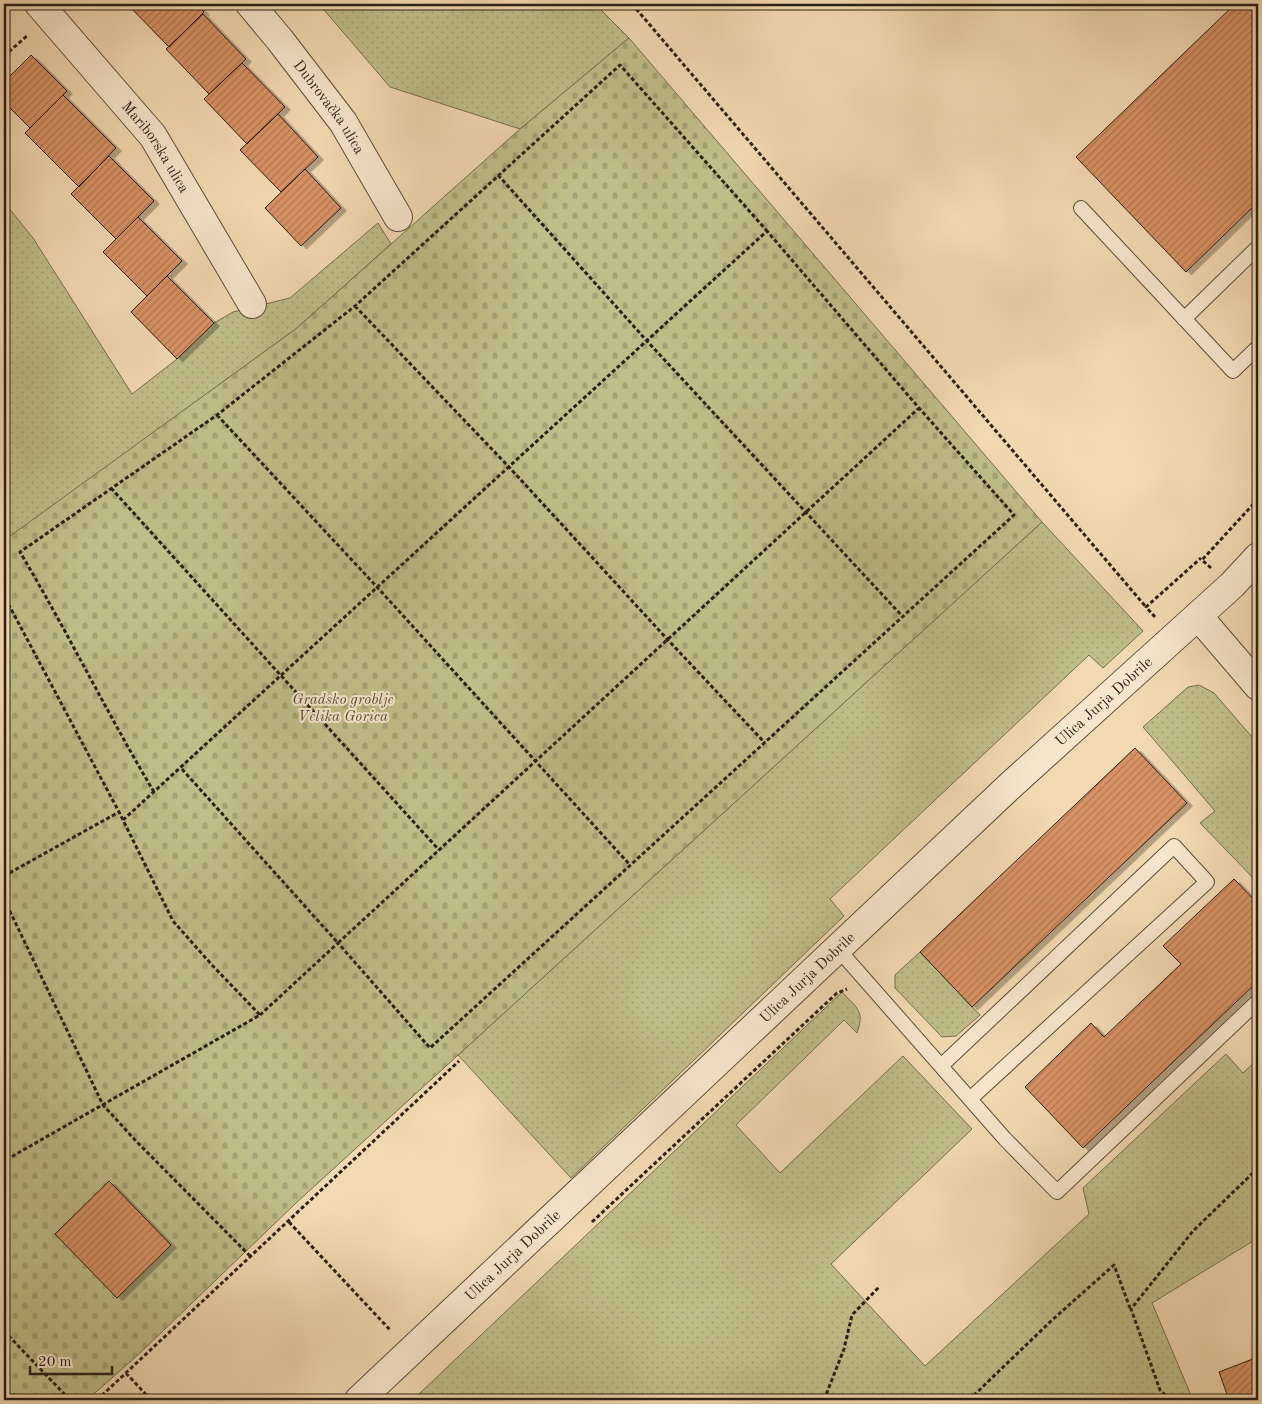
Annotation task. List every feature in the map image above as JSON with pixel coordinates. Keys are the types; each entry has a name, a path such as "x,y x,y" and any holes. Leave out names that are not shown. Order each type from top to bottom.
{"street":[{"name":"Dubrovačka ulica","path":"250,4 343,122 398,216"},
{"name":"Mariborska ulica","path":"44,10 153,136 252,304"},
{"name":"Ulica Jurja Dobrile","path":"359,1400 384,1391 838,949 1012,784 1232,585 1258,558"},
{"path":"1198,616 1258,686"}],"lane":[{"path":"1081,208 1233,371 1258,347"},
{"path":"1184,319 1258,247"},
{"path":"941,1066 1174,846 1207,882 970,1099"},
{"path":"838,949 1005,1139 1057,1192 1258,1001"}],"path":[{"path":"632,4 1173,638"},
{"path":"4,56 44,10"},
{"path":"154,792 116,727 54,609 20,552 216,415 355,306 620,65 1014,515 430,1048 181,768"},
{"path":"498,175 647,341 903,617"},
{"path":"123,820 767,231"},
{"path":"355,306 509,467 764,742"},
{"path":"4,1161 260,1015 919,408"},
{"path":"216,415 377,587 630,865"},
{"path":"111,488 440,850"},
{"path":"1146,607 1201,558"},
{"path":"4,599 119,812 173,920 211,964 260,1015"},
{"path":"4,611 10,607"},
{"path":"4,876 119,812"},
{"path":"4,899 103,1105 251,1257"},
{"path":"590,1224 837,993 866,980"},
{"path":"97,1400 460,1061"},
{"path":"1131,1309 1193,1231 1258,1168"},
{"path":"289,1222 396,1336"},
{"path":"969,1400 1051,1321 1114,1265 1160,1390 1170,1400"},
{"path":"824,1400 844,1349 852,1315 880,1286"},
{"path":"4,1331 70,1400"},
{"path":"126,1373 151,1400"}],"green space":[{"path":"319,4 595,4 629,38 520,129 390,87"},
{"name":"Gradsko groblje Velika Gorica","path":"629,38 1042,522 296,1203 139,1354 87,1400 4,1400 4,537 6,539 297,328 520,129"},
{"path":"4,202 33,238 132,394 177,359 214,323 233,312 290,298 378,223 391,244 297,328 6,540 4,537"},
{"path":"1042,522 1143,631 1103,668 1089,655 830,899 844,916 571,1178 458,1055"},
{"path":"1199,685 1214,693 1258,744 1258,883 1200,823 1215,811 1143,727 1188,687"},
{"path":"920,952 980,1015 956,1036 942,1037 895,988 895,975"},
{"path":"842,992 855,1006 860,1015 857,1033 844,1020 736,1125 780,1173 903,1056 972,1129 831,1264 925,1366 1089,1214 1083,1188 1226,1054 1243,1073 1258,1059 1258,1238 1152,1303 1193,1400 417,1400 419,1394"}],"building":[{"path":"127,4 196,4 204,12 169,47"},
{"path":"1235,4 1258,4 1258,202 1186,272 1076,157"},
{"path":"203,14 246,59 209,94 166,49"},
{"path":"31,55 67,91 30,128 4,102 4,82"},
{"path":"242,63 285,107 247,144 204,99"},
{"path":"63,95 116,148 79,187 25,133"},
{"path":"278,114 318,157 281,192 240,150"},
{"path":"109,156 154,201 116,239 71,194"},
{"path":"305,169 341,208 301,246 265,208"},
{"path":"138,217 182,261 147,296 103,252"},
{"path":"167,276 214,323 177,359 131,312"},
{"path":"1135,748 1187,803 972,1007 920,952"},
{"path":"1234,879 1258,904 1258,981 1083,1148 1025,1087 1091,1023 1104,1037 1181,964 1163,946"},
{"path":"109,1181 171,1245 117,1298 55,1234"},
{"path":"1258,1357 1258,1400 1229,1400 1219,1372"}]}
